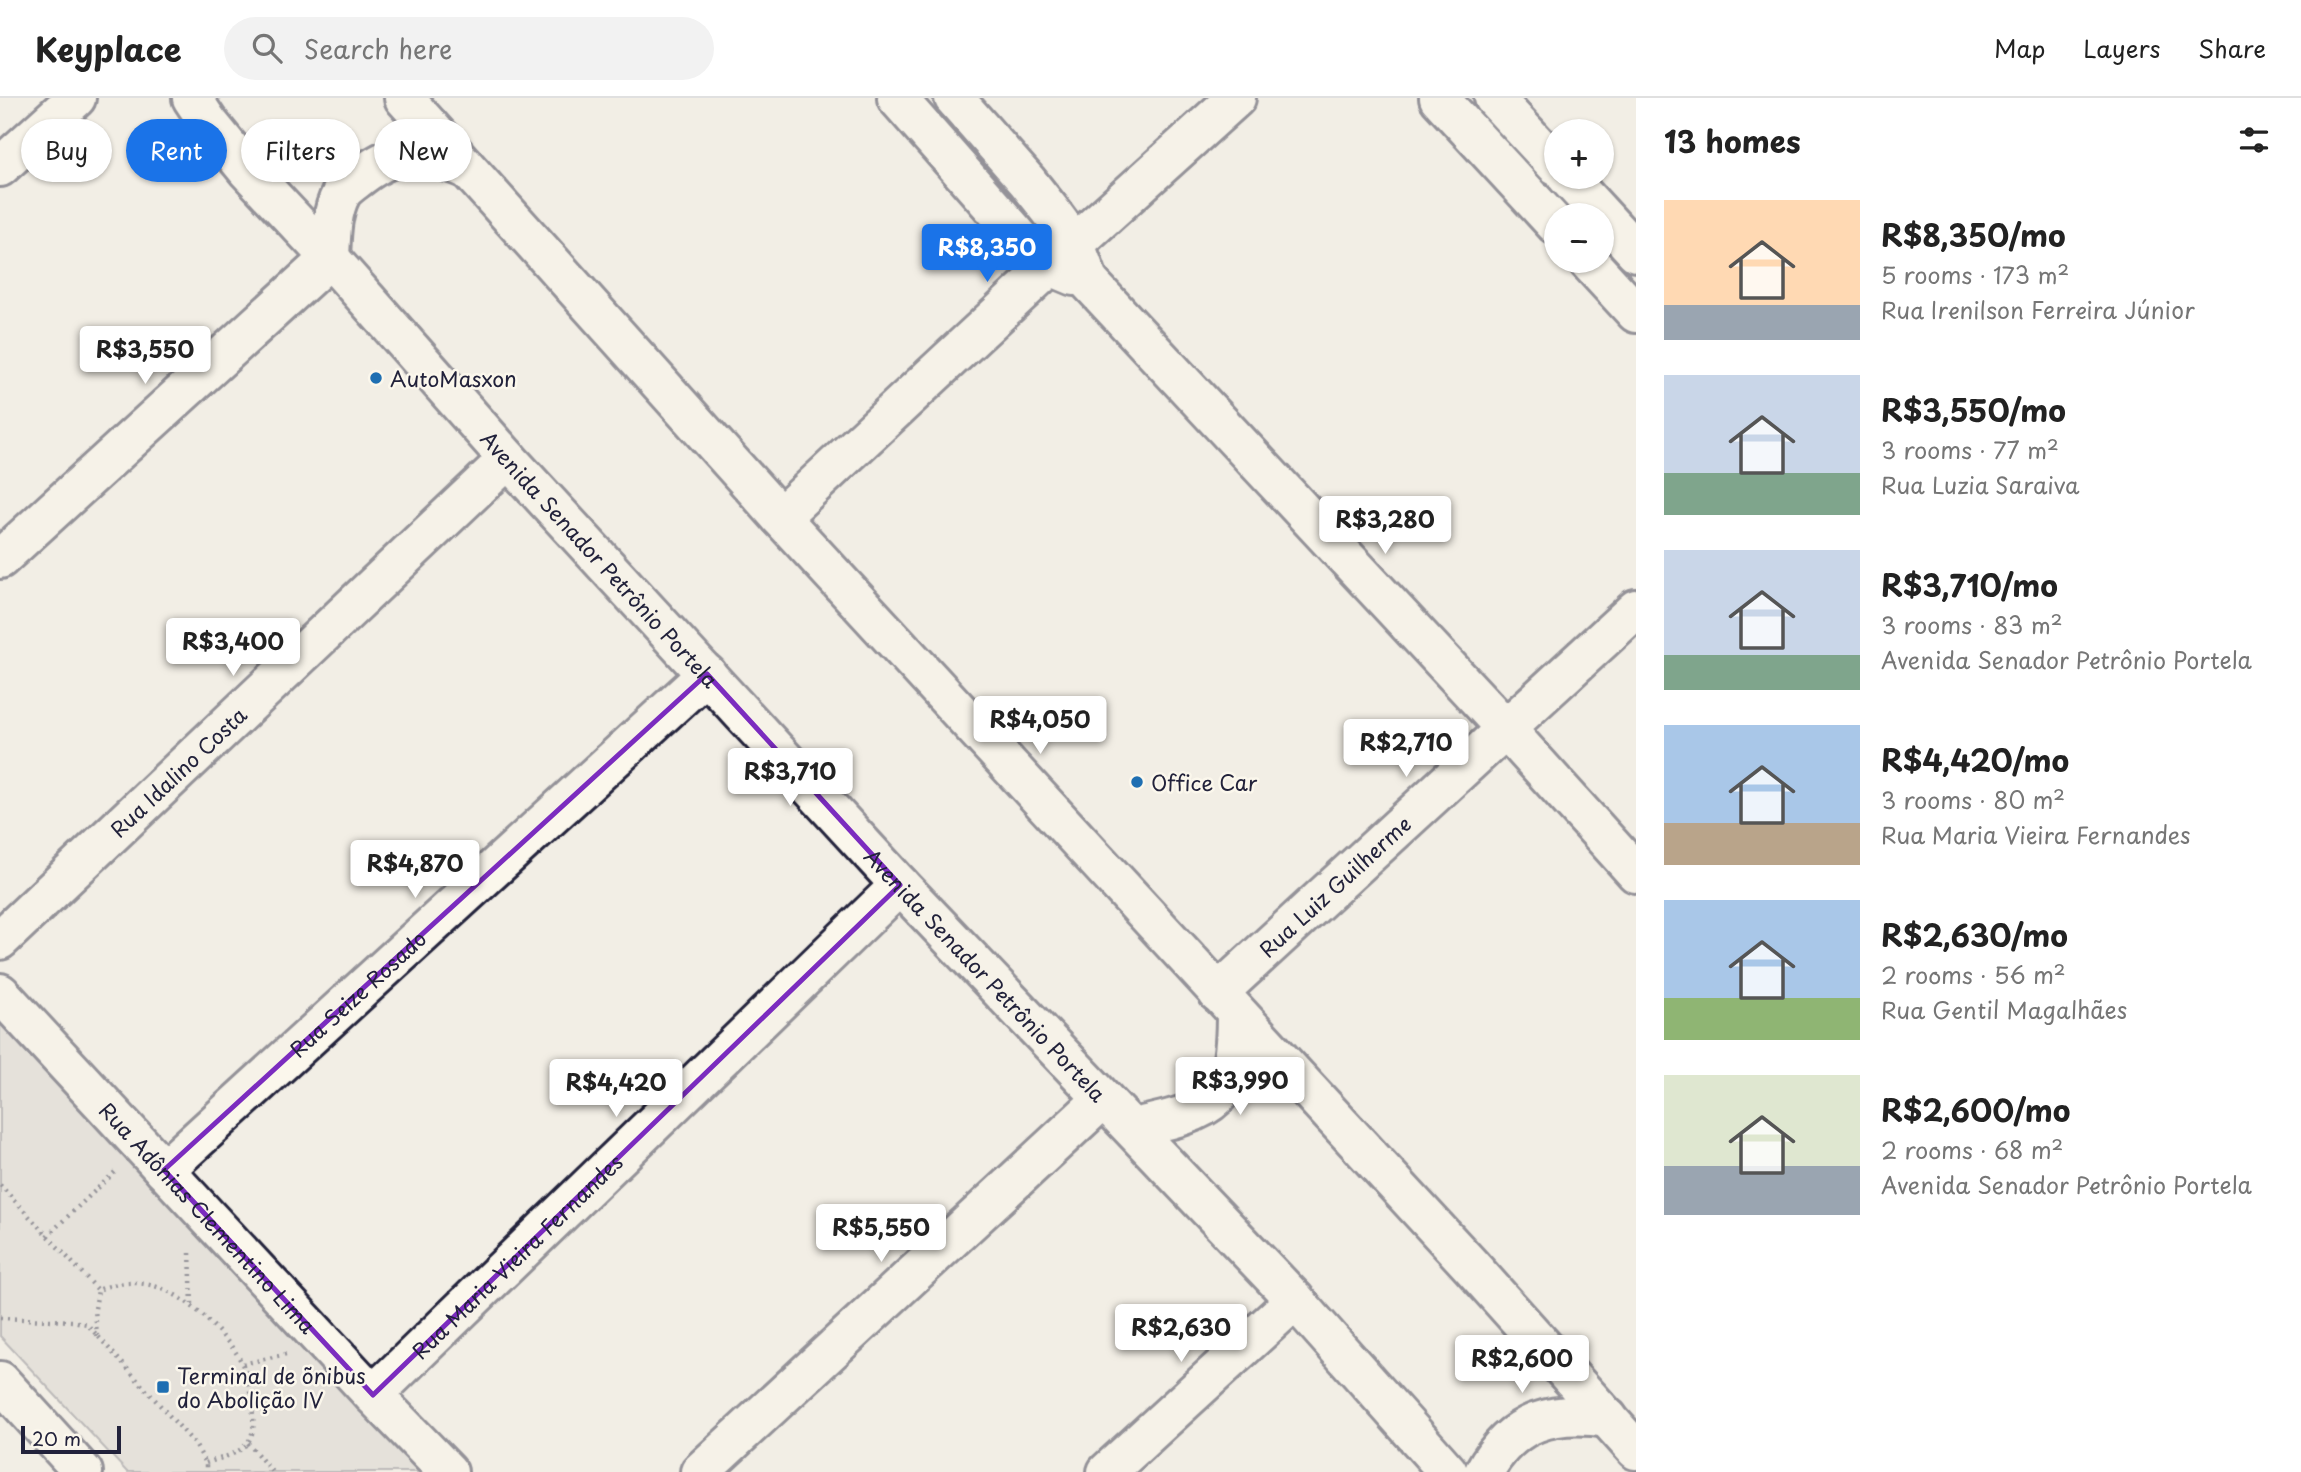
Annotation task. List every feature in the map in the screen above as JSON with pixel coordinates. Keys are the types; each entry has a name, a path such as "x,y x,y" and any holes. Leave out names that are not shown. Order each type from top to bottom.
{"street":[{"path":"0,167 76,98"},
{"name":"Avenida Senador Petrônio Portela","path":"192,98 248,171 330,258 508,459 900,885 1295,1300 1448,1472"},
{"path":"404,98 423,119"},
{"path":"897,98 996,212 1063,255 1505,728 1636,873"},
{"path":"954,98 1027,181 1063,255"},
{"path":"780,517 1236,98"},
{"path":"1439,98 1544,212"},
{"path":"1494,98 1544,152"},
{"path":"0,559 330,258 332,221 342,192 374,166"},
{"path":"472,175 780,517 1636,1450"},
{"path":"1578,189 1636,252"},
{"path":"1599,273 1636,313"},
{"name":"Rua Idalino Costa","path":"0,940 508,459"},
{"name":"Rua Luiz Guilherme","path":"1227,1003 1505,728 1636,610"},
{"name":"Rua Seize Rosado","path":"164,1170 707,674"},
{"name":"Rua Maria Vieira Fernandes","path":"373,1395 900,885"},
{"name":"Rua Adônias Clementino Lima","path":"0,993 373,1395 448,1472"},
{"path":"1133,1128 1191,1113 1214,1100 1226,1087 1237,1042 1227,1003"},
{"path":"700,1472 1103,1099"},
{"path":"1107,1472 1295,1300"},
{"path":"0,1381 78,1470"},
{"path":"1483,1472 1493,1455 1521,1428 1546,1417 1580,1414 1608,1418"}],"path":[{"path":"47,1236 117,1170"},
{"path":"0,1185 98,1290"},
{"path":"190,1241 192,1305"},
{"path":"98,1290 114,1283 146,1285 171,1291 192,1305 230,1344 243,1364 251,1394 255,1428 247,1443 237,1452 206,1464"},
{"path":"97,1336 95,1309 98,1290"},
{"path":"0,1318 87,1324 194,1443 206,1464 206,1472"},
{"path":"243,1364 289,1353"},
{"path":"247,1443 272,1472"}],"highlighted area":[{"path":"707,674 900,885 373,1395 164,1170"}],"shaded area":[{"path":"0,1009 424,1472 127,1472 0,1336"}],"place":[{"name":"AutoMasxon","path":"376,378"},
{"name":"Office Car","path":"1137,782"},
{"name":"Terminal de õnibus do Abolição IV","path":"163,1387"}]}
